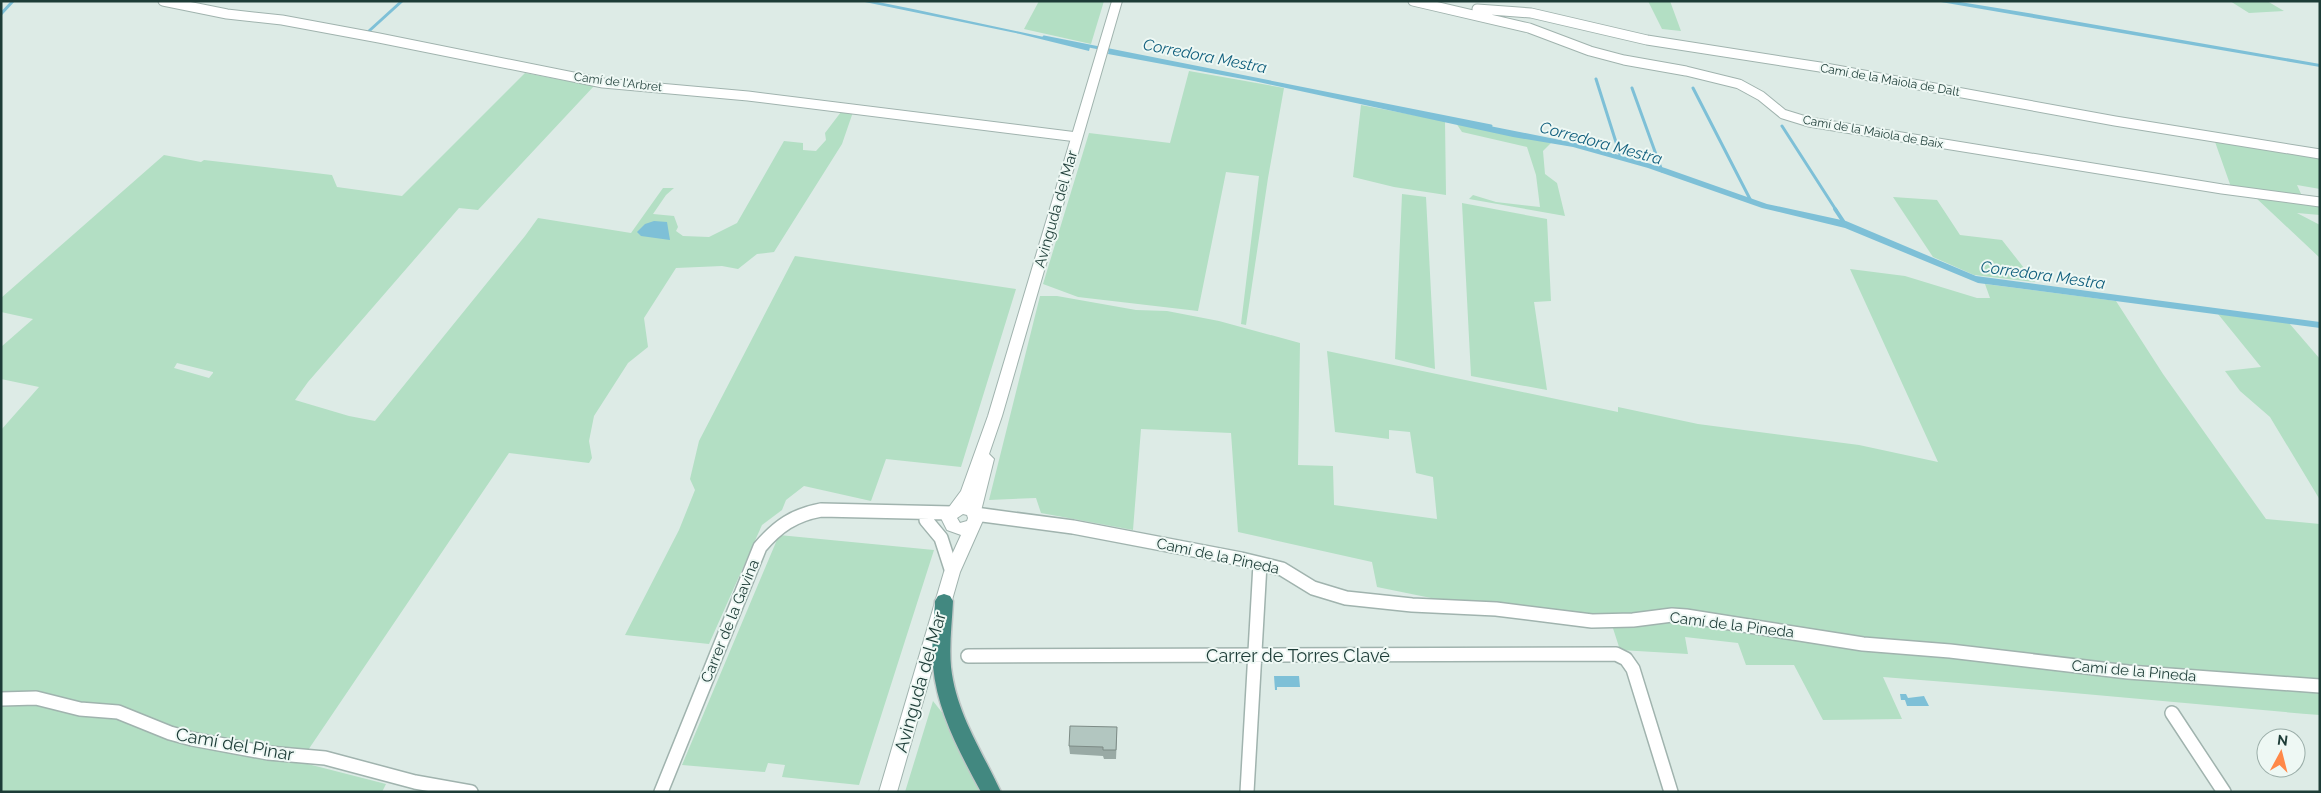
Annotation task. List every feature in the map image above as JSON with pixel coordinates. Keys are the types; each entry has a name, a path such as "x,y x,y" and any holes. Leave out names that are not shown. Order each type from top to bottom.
{"highway":[{"path":"944,601 942,650 943,674 947,691 960,725 991,792"}],"street":[{"name":"Camí de l'Arbret","path":"163,1 227,14 282,20 359,34 603,83 748,96 1077,137"},
{"name":"Avinguda del Mar","path":"888,792 952,572 963,518 995,416 1116,1"},
{"name":"Camí de la Maiola de Baix","path":"1413,1 1438,8 1461,10 1530,28 1590,51 1624,60 1686,71 1739,84 1761,96 1783,114 1809,122 2222,189 2320,202"},
{"name":"Camí de la Maiola de Dalt","path":"1461,10 1531,13 1647,40 1837,70 2115,121 2320,154"},
{"name":"Camí de la Pineda","path":"850,508 895,512 926,520 963,518"},
{"name":"Carrer de la Gavina","path":"661,792 760,547 780,524 796,515 813,510 850,508"},
{"name":"Camí de la Pineda","path":"895,512 916,510 963,518 1073,526 1282,569 1313,588 1346,598 1370,601 1496,609 1592,621 1633,620 1672,615 1686,616 1863,644 1950,651 2128,672 2320,686"},
{"path":"926,520 937,529 945,544 947,560 952,572"},
{"path":"1246,792 1260,564"},
{"name":"Carrer de Torres Clavé","path":"968,656 1616,654 1626,659 1633,669 1671,792"},
{"name":"Camí del Pinar","path":"1,700 36,698 80,709 118,712 170,733 192,739 268,753 325,758 415,782 471,792"},
{"path":"2172,712 2224,792"}],"green space":[{"path":"1039,1 1104,1 1091,44 1024,29"},
{"path":"1648,1 1670,1 1681,31 1662,29"},
{"path":"2230,1 2267,1 2284,11 2249,13"},
{"path":"1189,71 1284,88 1268,178 1246,325 1241,324 1259,176 1226,172 1198,311 1078,297 1043,284 1089,133 1170,143"},
{"path":"525,73 594,86 478,210 459,208 308,382 295,400 349,416 375,421 538,218 631,233 663,188 674,188 666,195 653,214 674,216 678,227 676,231 683,236 709,237 737,223 784,141 803,143 803,150 816,151 826,140 825,133 841,112 853,112 842,144 774,252 757,254 738,269 722,266 676,268 644,318 648,347 628,363 594,416 589,441 592,458 589,463 509,453 300,762 386,784 382,792 1,792 1,430 39,387 1,379 1,347 33,319 1,312 1,298 164,155 201,162 204,160 332,175 337,187 402,196","holes":["177,363 213,372 209,378 174,368"]},
{"path":"1361,105 1445,121 1446,195 1394,187 1353,177"},
{"path":"1456,123 1477,125 1551,143 1543,151 1545,174 1557,183 1565,216 1469,199 1473,195 1496,202 1540,207 1536,175 1527,147 1462,132"},
{"path":"2214,139 2320,156 2320,189 2297,185 2302,196 2231,187"},
{"path":"1402,194 1426,197 1435,369 1395,359"},
{"path":"1893,197 1937,200 1960,235 2002,240 2035,282 1974,275 1933,257"},
{"path":"2255,197 2320,203 2320,215 2297,213 2320,225 2320,258"},
{"path":"1462,203 1547,219 1551,301 1534,302 1547,390 1471,376"},
{"path":"795,256 1016,289 961,467 886,459 871,501 804,486 786,500 782,510 762,525 709,644 625,635 679,530 695,490 690,479 699,441"},
{"path":"1850,269 1905,276 1977,298 1990,298 1985,284 2116,301 2163,374 2266,519 2320,524 2320,715 1883,677 1902,719 1823,720 1794,665 1746,665 1738,643 1685,637 1688,654 1620,650 1610,619 1436,599 1377,587 1372,562 1238,532 1231,433 1141,429 1133,530 1041,513 1036,498 989,500 1040,296 1057,296 1136,310 1167,311 1219,321 1300,343 1298,465 1333,466 1334,505 1437,519 1433,477 1416,473 1410,432 1389,430 1389,439 1335,432 1327,351 1618,412 1618,407 1698,424 1859,445 1938,462"},
{"path":"2218,314 2289,323 2320,359 2320,500 2270,417 2240,391 2225,371 2261,367"},
{"path":"779,535 934,550 859,785 782,777 785,765 768,763 765,772 682,765"},
{"path":"933,701 948,720 981,792 905,792"}],"water":[{"path":"860,1 873,1 913,9 1090,47 1089,51 1020,34"},
{"path":"1935,1 1954,1 2028,13 2320,64 2320,67"},
{"path":"1109,50 1580,144 1665,168 1767,204 1846,221 1976,276 2320,322 2320,328 1978,283 1845,228 1762,208 1648,168 1573,147 1513,137 1254,81 1108,54"},
{"path":"654,221 667,222 670,240 641,236 637,232 645,224"},
{"path":"1274,676 1299,676 1300,687 1277,687 1277,690 1275,690"},
{"path":"1900,694 1906,694 1908,698 1924,696 1929,706 1907,706 1905,700 1901,700"}],"building":[{"path":"1070,726 1117,727 1116,750 1103,750 1103,747 1069,746"}],"waterway":[{"path":"1,14 13,1"},
{"path":"369,31 402,1"},
{"name":"Corredora Mestra","path":"1044,37 1491,126"},
{"path":"1596,79 1621,158"},
{"path":"1632,88 1662,171"},
{"path":"1693,88 1751,201"},
{"path":"1782,126 1836,210"},
{"path":"1835,209 1845,224"}]}
